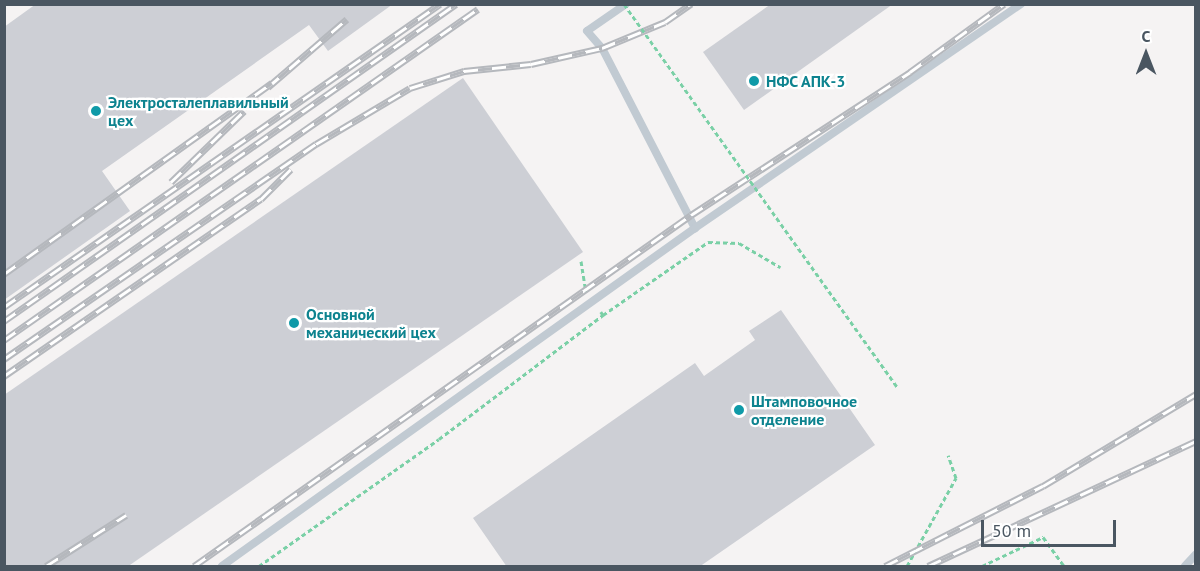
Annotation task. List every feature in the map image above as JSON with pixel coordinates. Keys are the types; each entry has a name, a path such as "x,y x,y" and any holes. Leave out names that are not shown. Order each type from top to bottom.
{"lane":[{"path":"625,4 587,31 602,48 695,228"},
{"path":"222,567 695,228 1021,4"},
{"path":"1185,567 1196,554"}],"path":[{"path":"625,4 897,387"},
{"path":"259,567 603,315 708,242 739,243 780,267"},
{"path":"581,261 585,290 603,315"},
{"path":"907,567 956,478 948,455"},
{"path":"982,567 1043,537 1064,567"}],"building":[{"name":"Электросталеплавильный цех","path":"36,4 393,4 328,51 309,25 102,171 130,211 4,300 4,27"},
{"name":"НФС АПК-3","path":"771,4 893,4 744,110 703,52"},
{"name":"Основной механический цех","path":"463,78 583,252 127,567 4,567 4,395"},
{"name":"Штамповочное отделение","path":"781,310 875,445 699,567 507,567 473,518 695,363 704,376 755,340 749,331"}],"railway":[{"path":"4,307 440,4"},
{"path":"4,321 456,4"},
{"path":"4,359 316,144 410,88 464,71 531,64 602,48 665,22 691,4"},
{"path":"194,566 691,215 910,72 1004,4"},
{"path":"4,340 478,9"},
{"path":"268,87 347,19"},
{"path":"4,274 272,83"},
{"path":"171,182 244,111"},
{"path":"4,376 261,199 291,169"},
{"path":"885,566 1043,486 1196,394"},
{"path":"928,566 1196,441"},
{"path":"46,566 126,515"}],"place":[{"name":"НФС АПК-3","path":"754,81"},
{"name":"Электросталеплавильный цех","path":"96,111"},
{"name":"Основной механический цех","path":"294,323"},
{"name":"Штамповочное отделение","path":"739,410"}]}
